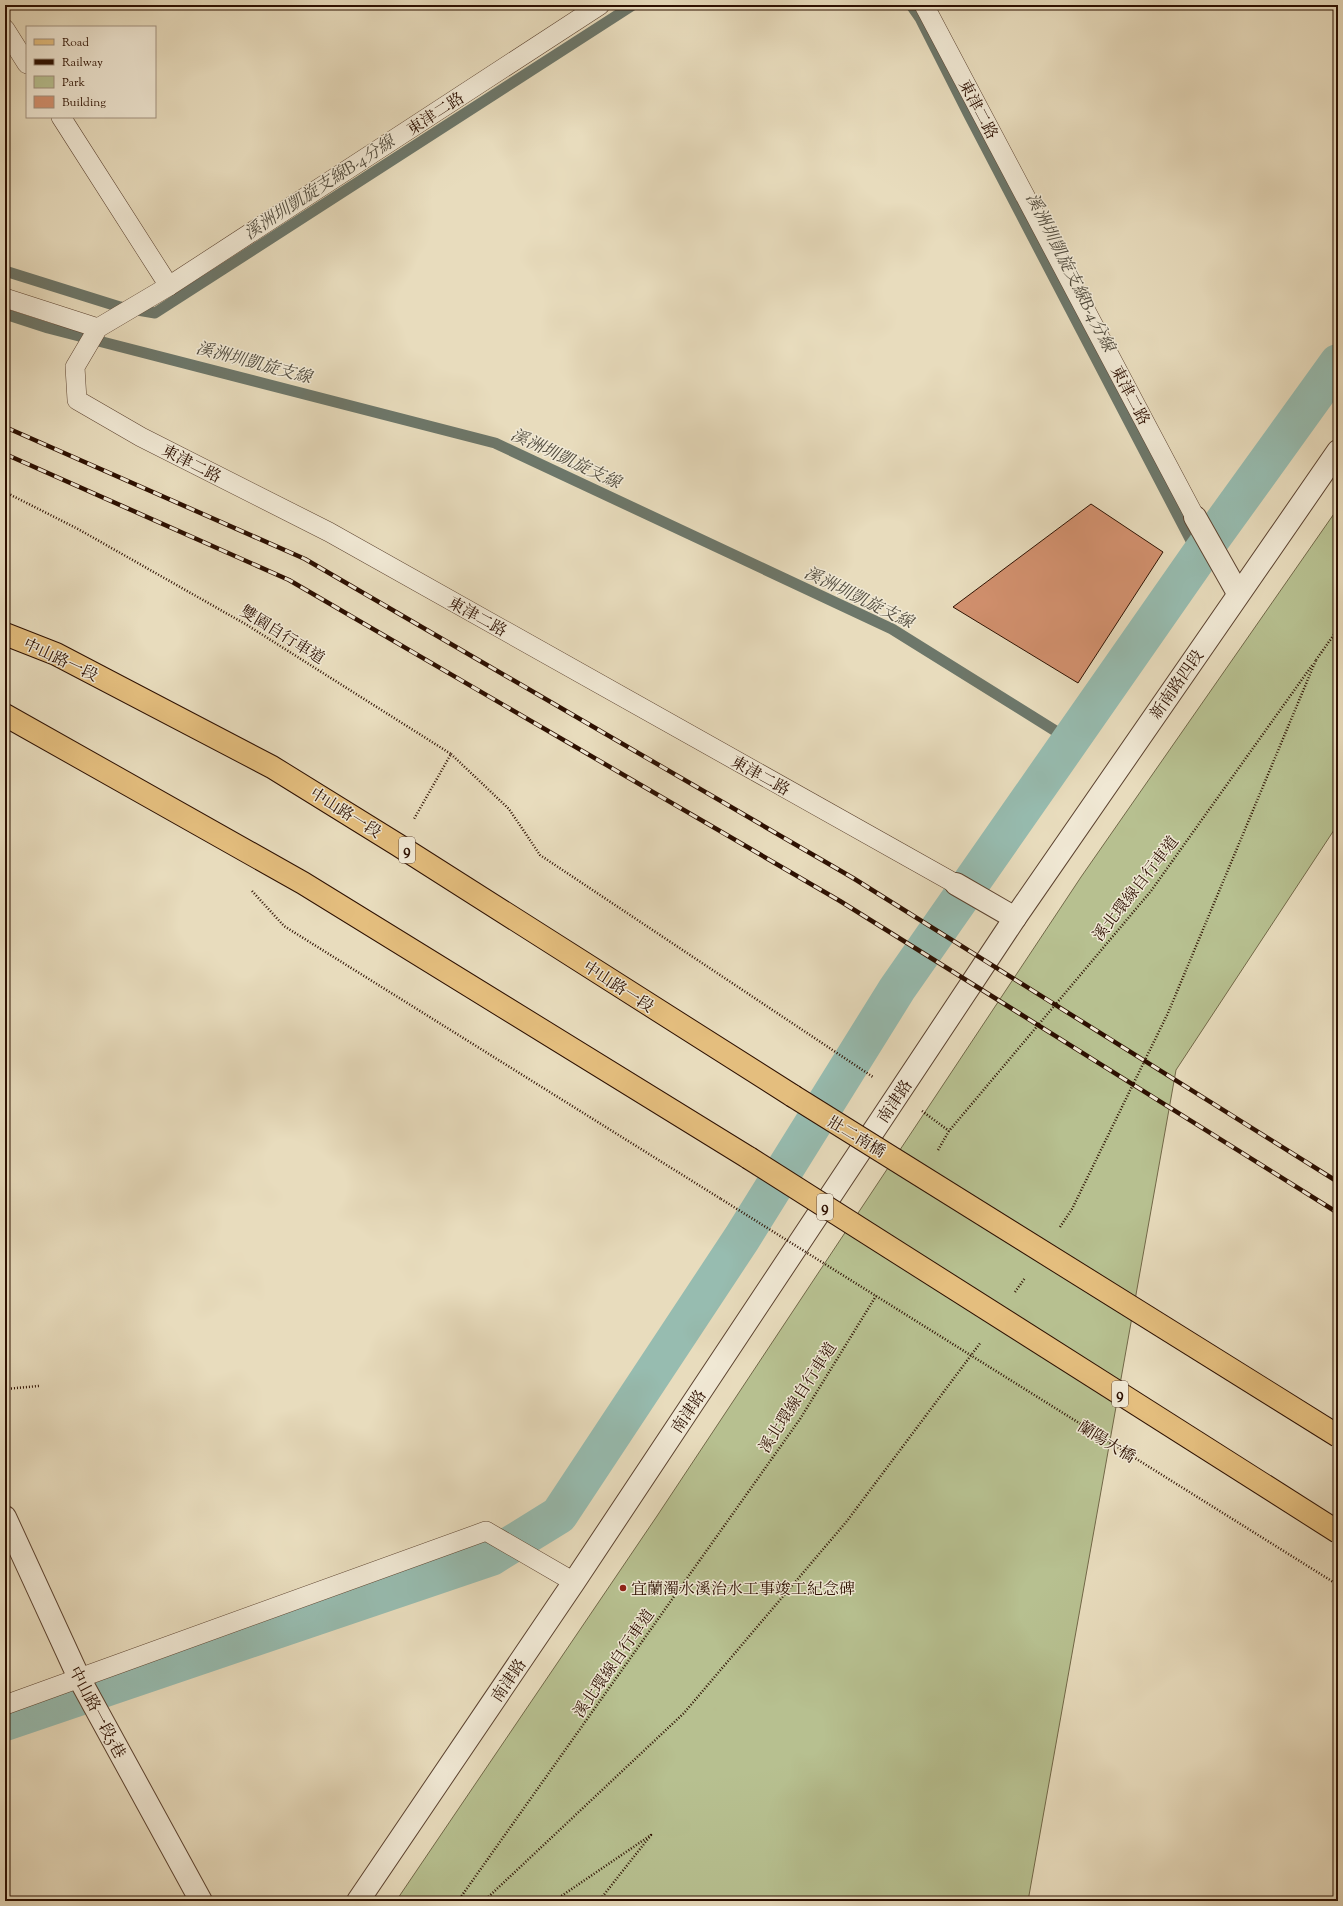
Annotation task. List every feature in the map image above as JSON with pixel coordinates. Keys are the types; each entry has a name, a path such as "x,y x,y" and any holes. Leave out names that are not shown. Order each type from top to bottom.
{"main road":[{"name":"中山路一段","path":"5,634 56,654 272,767 398,845 792,1096"},
{"name":"9","path":"5,715 303,883 749,1158 901,1256 1338,1532"},
{"name":"壯二南橋","path":"792,1096 1338,1436"}],"street":[{"name":"新南路四段","path":"1015,918 1238,593 1338,451"},
{"name":"東津二路","path":"1195,517 1238,593"},
{"name":"東津二路","path":"956,884 1015,918"},
{"name":"南津路","path":"358,1901 574,1582 1015,918"},
{"name":"中山路一段5巷","path":"5,1518 81,1683 201,1901"}],"lane":[{"name":"東津二路","path":"600,5 169,286 98,328 76,367 77,400 141,437 329,532 956,884"},
{"name":"東津二路","path":"924,5 1195,517"},
{"path":"5,29 26,62"},
{"path":"62,118 169,286"},
{"path":"5,298 98,328"},
{"path":"5,1705 81,1683 486,1531 574,1582"}],"path":[{"name":"雙園自行車道","path":"5,492 78,529 247,625 451,754 509,809 540,855 875,1078"},
{"name":"溪北環線自行車道","path":"937,1151 949,1131 1151,891 1338,629"},
{"path":"398,845 451,754"},
{"name":"蘭陽大橋","path":"248,887 284,926 1338,1585"},
{"path":"918,1109 949,1131"},
{"name":"溪北環線自行車道","path":"458,1901 800,1419 876,1296"},
{"path":"5,1389 39,1386"},
{"path":"554,1901 651,1835 600,1901"}],"green space":[{"path":"1338,508 1338,824 1176,1070 1028,1901 396,1901 657,1516 1081,877"}],"building":[{"path":"1091,504 1163,552 1078,683 953,607"}],"waterway":[{"name":"溪洲圳凱旋支線B-4分線","path":"5,271 120,307 155,313 633,5"},
{"name":"溪洲圳凱旋支線B-4分線","path":"911,5 920,18 1199,556"},
{"name":"溪洲圳凱旋支線","path":"5,314 48,328 495,443 892,629 1070,740"},
{"path":"5,1722 491,1557 559,1515 742,1238 897,989 1199,556 1338,363"}],"railway":[{"path":"5,427 305,559 853,878 1338,1182"},
{"path":"5,454 289,580 840,901 1338,1213"}],"place":[{"name":"宜蘭濁水溪治水工事竣工紀念碑","path":"623,1588"}]}
